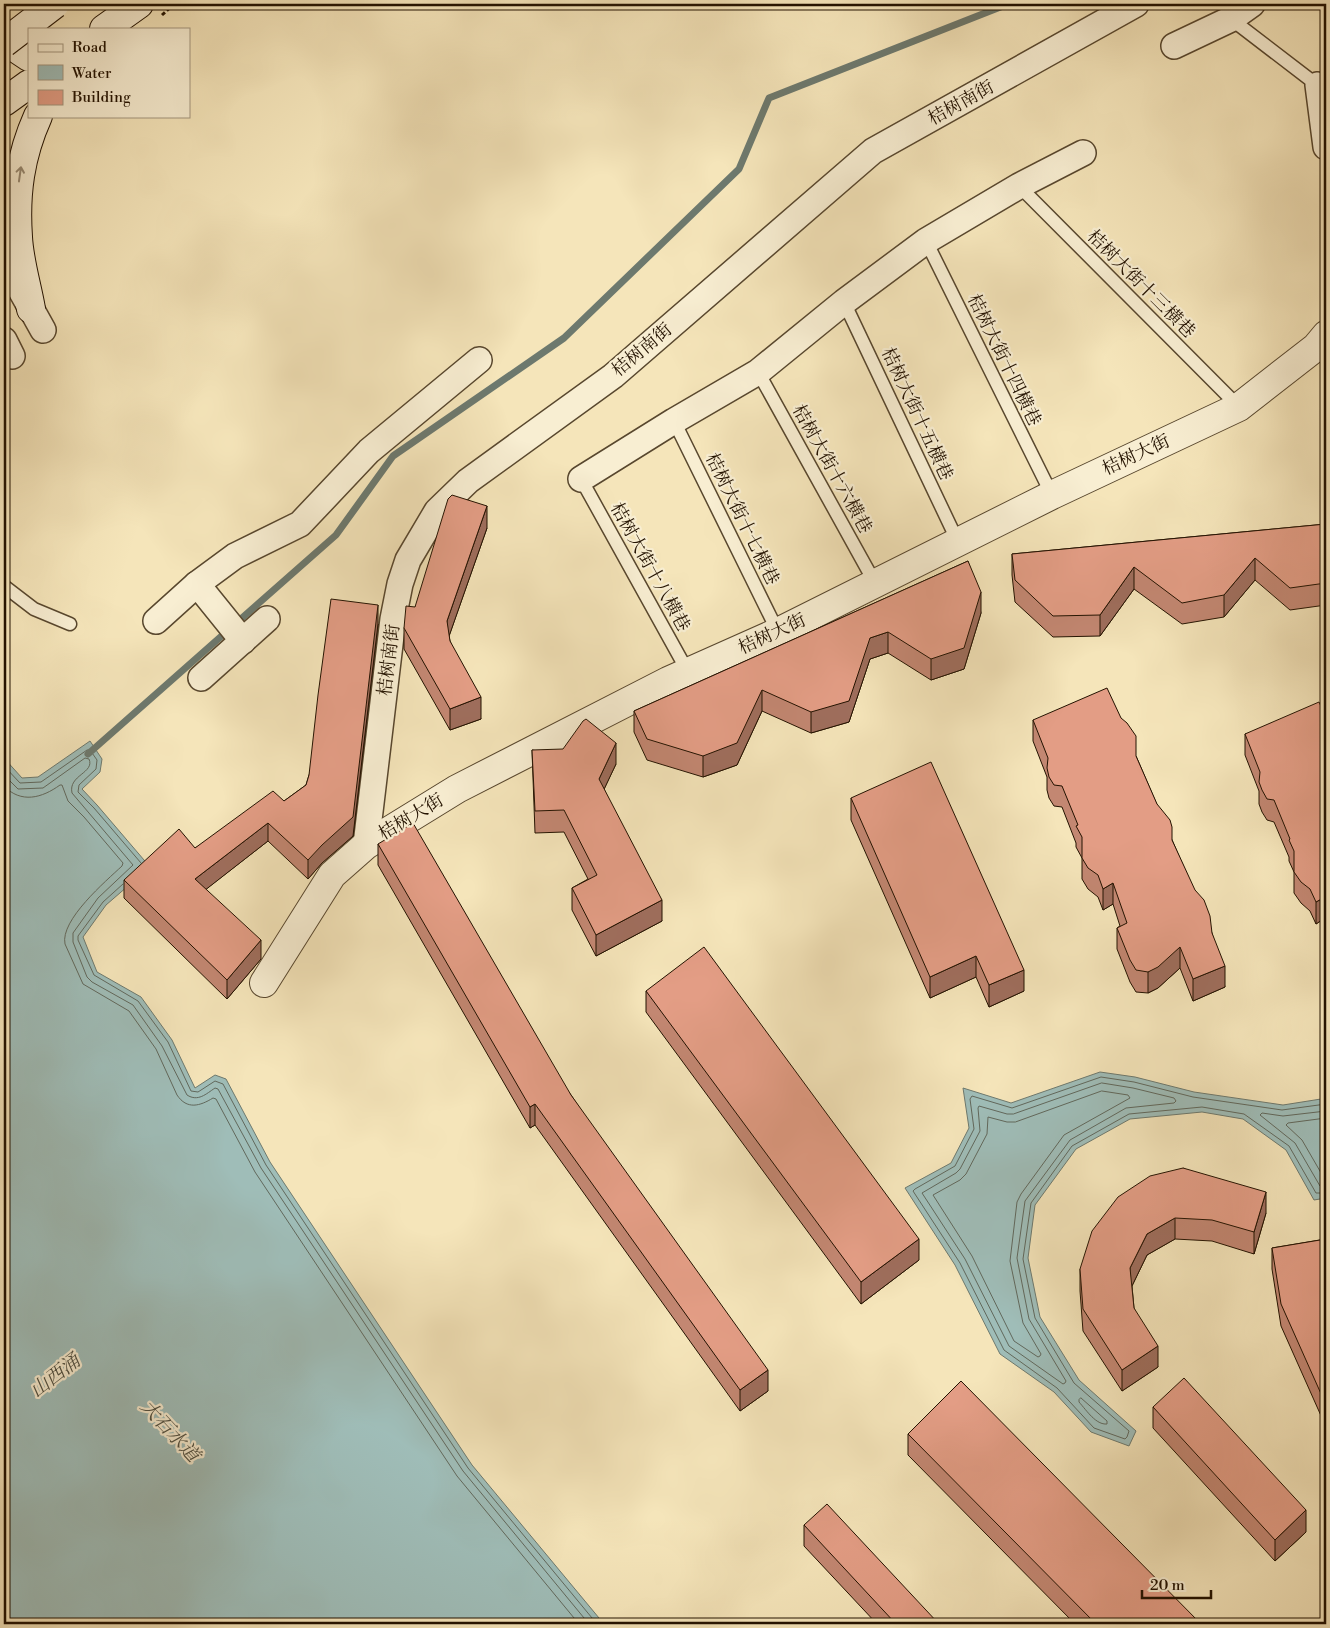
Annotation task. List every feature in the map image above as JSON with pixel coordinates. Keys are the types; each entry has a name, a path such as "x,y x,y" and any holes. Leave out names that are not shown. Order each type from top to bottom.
{"street":[{"path":"4,43 55,4"},
{"path":"105,28 138,4"},
{"name":"桔树南街","path":"366,845 400,584 408,560 437,511 468,481 613,376 873,151 1136,4"},
{"path":"1174,46 1231,19 1252,4"},
{"path":"4,34 11,45 28,56"},
{"path":"4,102 28,85"},
{"path":"1322,88 1326,147"},
{"path":"37,118 25,150 19,176 18,238 37,320"},
{"path":"581,480 674,421 758,372 844,302 926,241 1019,186 1083,153"},
{"path":"4,260 37,320"},
{"name":"桔树大街","path":"264,983 332,875 366,845 457,789 668,681 778,632 1052,495 1239,407 1316,346 1326,335"},
{"path":"156,621 197,584 235,556 300,524 370,451 479,360"},
{"path":"197,584 243,641"},
{"path":"201,678 268,619"}],"lane":[{"path":"1231,19 1322,88"},
{"name":"桔树大街十三横巷","path":"1019,186 1239,407"},
{"name":"桔树大街十四横巷","path":"926,241 1052,495"},
{"name":"桔树大街十五横巷","path":"844,302 958,542"},
{"name":"桔树大街十六横巷","path":"758,372 875,583"},
{"name":"桔树大街十七横巷","path":"674,421 778,632"},
{"name":"桔树大街十八横巷","path":"581,480 688,672"},
{"path":"4,586 34,609 70,624"}],"water":[{"path":"90,741 102,759 100,772 82,789 150,867 106,905 83,937 97,972 141,997 172,1040 195,1088 215,1075 226,1079 270,1162 472,1465 604,1624 4,1624 4,758 22,778 38,777"},
{"path":"1100,1072 1135,1077 1194,1092 1283,1105 1321,1099 1326,1100 1326,1198 1314,1200 1286,1150 1243,1119 1202,1112 1130,1119 1076,1149 1035,1205 1028,1258 1040,1317 1079,1380 1136,1431 1129,1446 1091,1432 1054,1392 1000,1354 955,1265 905,1188 951,1163 969,1128 963,1088 1011,1103"}],"building":[{"path":"452,495 487,506 447,621 450,641 481,697 450,709 404,628 406,606 415,607 448,499"},
{"path":"1326,524 1326,583 1290,588 1255,558 1224,595 1182,603 1134,567 1100,615 1053,616 1015,580 1012,554"},
{"path":"968,561 981,592 964,648 931,659 888,632 870,638 849,701 811,712 762,690 737,743 703,756 647,739 634,711"},
{"path":"331,599 378,605 353,817 308,860 268,823 195,879 261,940 227,980 124,880 179,829 195,848 273,791 284,801 306,785 309,775"},
{"path":"1107,688 1121,718 1136,736 1136,756 1157,804 1170,820 1172,840 1195,890 1204,900 1210,916 1212,933 1225,966 1193,979 1180,947 1158,967 1148,972 1136,970 1117,928 1127,923 1113,883 1103,889 1098,875 1088,868 1082,858 1082,837 1076,826 1078,825 1062,786 1054,785 1049,777 1047,768 1048,758 1033,720"},
{"path":"1319,702 1326,717 1326,900 1325,897 1316,902 1310,889 1301,882 1294,872 1294,851 1290,839 1274,800 1267,799 1262,790 1259,782 1260,772 1245,734"},
{"path":"586,719 616,743 599,779 662,900 596,935 572,888 597,875 564,810 535,811 532,750 563,749"},
{"path":"931,762 1024,970 989,985 976,956 930,977 851,798"},
{"path":"413,823 571,1095 768,1370 740,1390 535,1104 530,1107 378,844"},
{"path":"704,947 919,1239 861,1282 646,991"},
{"path":"1183,1168 1266,1192 1254,1232 1212,1220 1175,1218 1147,1234 1130,1268 1134,1308 1158,1346 1122,1370 1083,1309 1080,1269 1092,1231 1118,1197 1150,1176"},
{"path":"1326,1239 1326,1399 1322,1396 1281,1304 1272,1248"},
{"path":"1184,1378 1306,1510 1275,1540 1153,1407"},
{"path":"961,1381 1201,1624 1096,1624 908,1434"},
{"path":"827,1504 939,1624 896,1624 804,1525"}],"waterway":[{"path":"88,754 336,535 393,456 564,338 739,169 769,98 1008,4"}],"water label":[{"name":"山西涌","path":"55,1376"},
{"name":"大石水道","path":"170,1431"}]}
